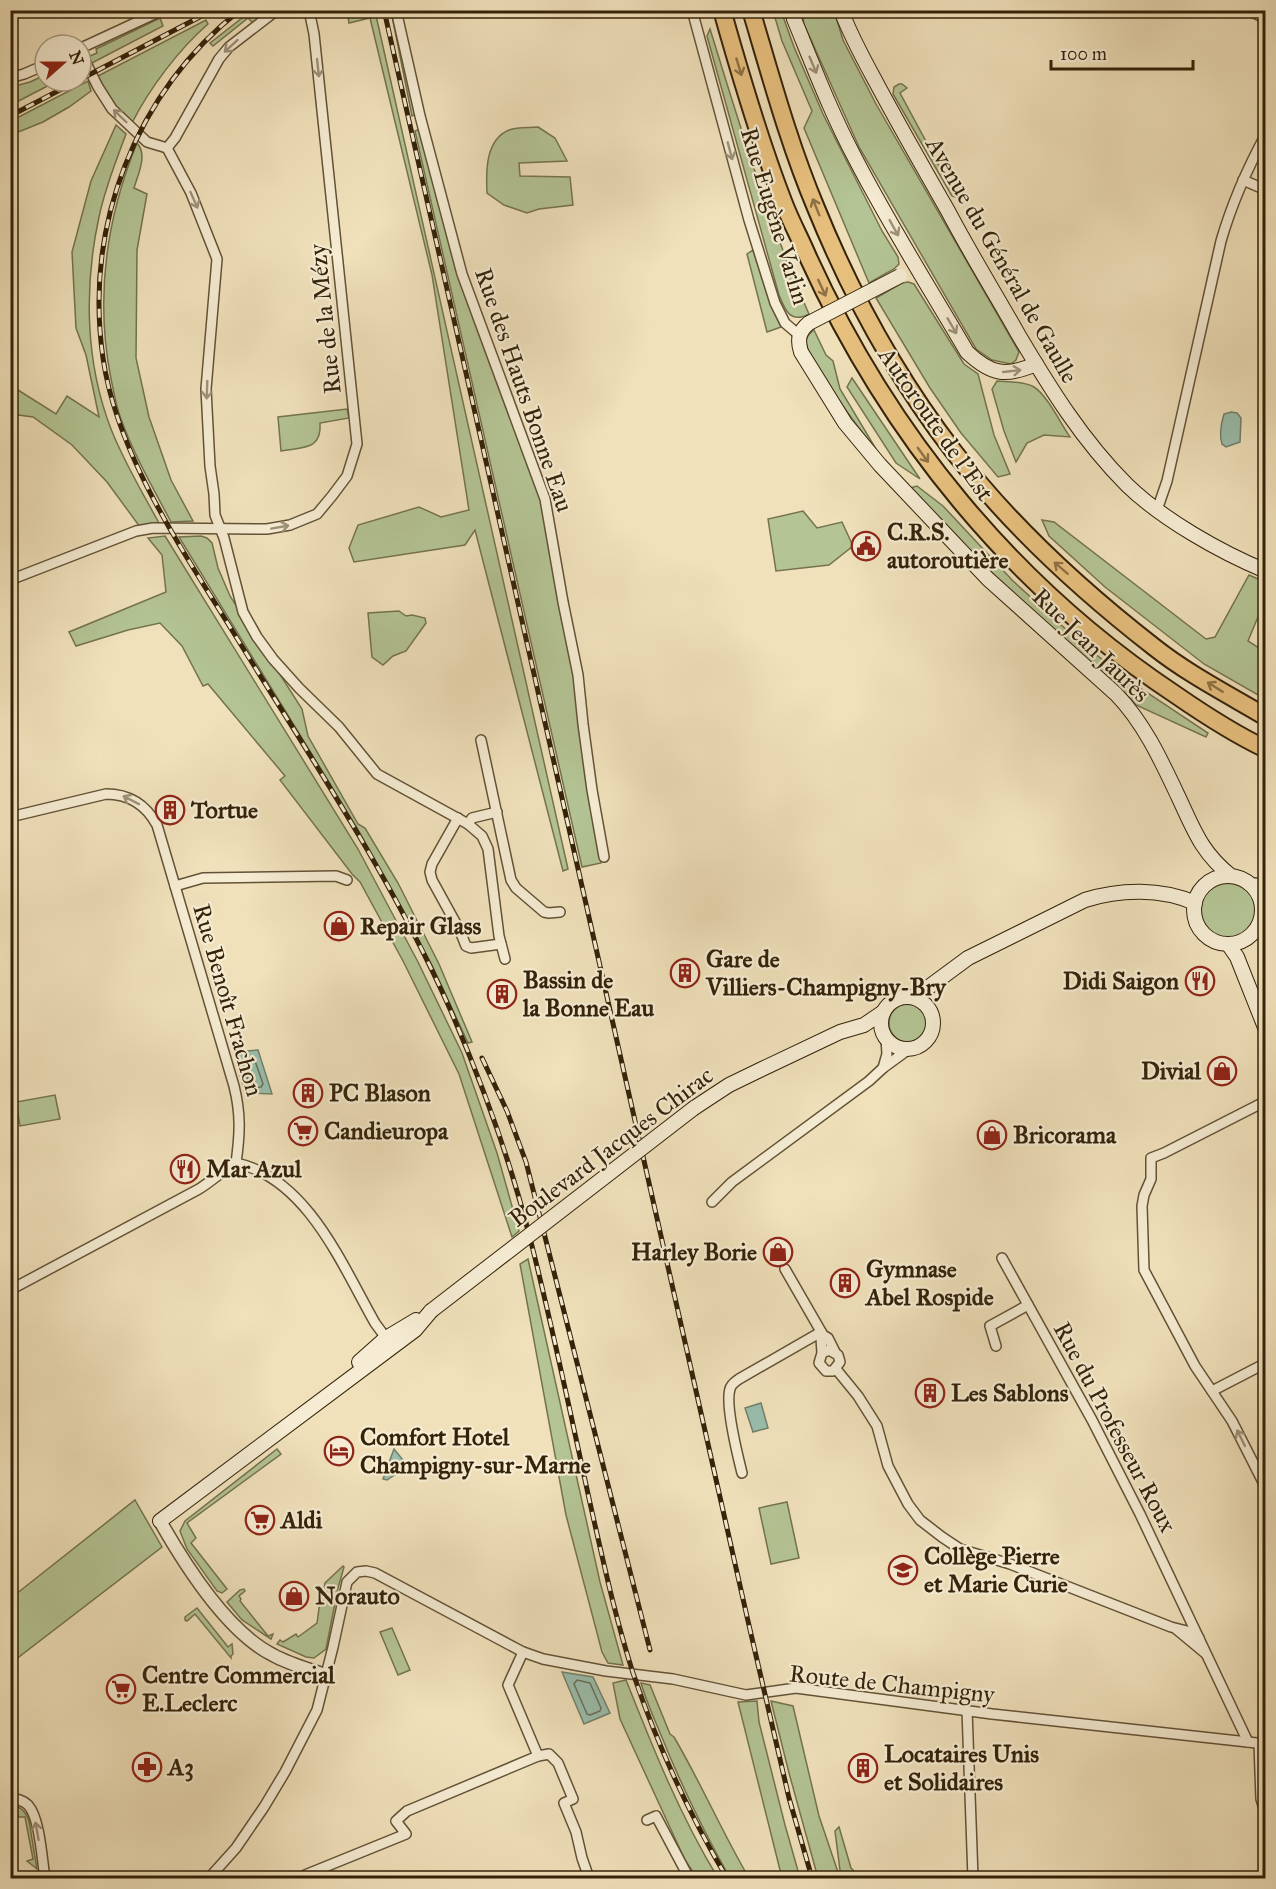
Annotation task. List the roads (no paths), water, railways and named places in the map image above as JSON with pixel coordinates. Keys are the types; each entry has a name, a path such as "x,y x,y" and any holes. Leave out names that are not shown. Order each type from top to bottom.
{"highway":[{"name":"Autoroute de l’Est","path":"722,10 755,120 783,202 825,295 862,363 901,425 935,472 978,524 1023,571 1082,625 1139,671 1202,712 1266,749"},
{"name":"Autoroute de l’Est","path":"751,10 782,116 816,208 868,319 919,404 949,445 1023,532 1054,562 1155,648 1219,690 1266,717"}],"main road":[{"path":"792,10 811,60 854,156 908,254 924,277 967,352 976,361 1007,374 1036,364"},
{"name":"Avenue du Général de Gaulle","path":"842,10 850,35 907,141 1061,405 1089,442 1128,486 1157,510 1204,540 1266,571"},
{"path":"900,276 907,266 908,254"},
{"path":"799,335 809,323 900,276 924,277"},
{"name":"Rue Eugène Varlin","path":"799,335 798,344 801,352 845,423 880,465 988,579"},
{"name":"Rue Jean Jaurès","path":"988,579 1130,709 1160,759 1202,848 1207,883"},
{"name":"Rue Jean Jaurès","path":"1202,848 1219,867 1231,876 1243,879 1250,884"},
{"path":"1231,876 1219,877 1207,883 1195,903 1196,921 1211,939 1228,944 1244,940 1254,932 1264,908 1250,884"},
{"name":"Boulevard Jacques Chirac","path":"353,1371 390,1342 415,1330 431,1311 694,1108 729,1085 840,1032 864,1025 883,1012 892,1001 912,997 968,958 1085,900 1105,894 1146,892 1177,897 1195,903"},
{"path":"1244,940 1246,953 1266,1005"},
{"path":"1228,944 1237,957 1266,1030"},
{"path":"864,1025 874,1028 898,1048 909,1050 923,1044 930,1036 933,1025 933,994 938,981"},
{"path":"912,997 924,1003 932,1014"},
{"path":"883,1012 880,1024 884,1036"},
{"path":"324,1398 390,1342"},
{"path":"160,1521 324,1398 353,1371"},
{"path":"295,1419 323,1389 353,1371"}],"street":[{"path":"93,42 163,10"},
{"path":"167,148 175,138 219,58 229,47 277,10"},
{"name":"Rue de la Mézy","path":"10,580 136,531 153,528 267,529 290,525 317,514 347,476 357,444 314,34 309,10"},
{"name":"Rue des Hauts Bonne Eau","path":"396,10 420,116 462,274 545,499 563,602 579,675 586,746 604,857"},
{"path":"1248,10 1266,19"},
{"name":"Rue Eugène Varlin","path":"693,12 749,220 775,303 785,323 799,335"},
{"path":"10,78 33,70"},
{"path":"93,77 112,109 147,142 167,148 191,193 217,259 206,389 210,466 215,515 243,612 273,659 298,688 339,727 377,774 479,832 486,842 505,959"},
{"path":"1157,510 1167,481 1221,241 1231,208 1266,134"},
{"path":"1243,180 1266,190"},
{"path":"481,740 510,875 516,888 544,912 549,914 561,912"},
{"name":"Rue Benoît Frachon","path":"10,817 106,794 118,794 131,798 145,808 157,825 238,1104 240,1126 236,1163"},
{"path":"468,824 472,818 497,812"},
{"path":"458,818 432,864 430,872 432,880 466,946 471,948 501,944"},
{"path":"492,879 510,875"},
{"path":"176,886 203,878 336,876 347,880"},
{"path":"1250,884 1266,886"},
{"path":"883,1068 887,1054 884,1036"},
{"path":"712,1202 732,1182 909,1050"},
{"path":"1266,1101 1151,1158 1150,1183 1143,1199 1143,1266 1195,1366 1232,1421 1266,1488"},
{"path":"10,1290 199,1189 215,1180 236,1163 248,1166 279,1182 298,1198 319,1226 375,1323 390,1342"},
{"name":"Rue du Professeur Roux","path":"1002,1258 1095,1427 1140,1514 1207,1654 1258,1743"},
{"path":"785,1269 822,1334 828,1338 836,1352 840,1362 836,1369 826,1371 820,1367 818,1360 822,1353 822,1334"},
{"path":"996,1346 990,1326 1028,1305"},
{"path":"742,1473 729,1401 729,1391 732,1385 822,1334"},
{"path":"822,1353 828,1350 836,1352"},
{"path":"1212,1391 1266,1363"},
{"path":"836,1369 858,1396 877,1426 888,1466 908,1504 920,1520 942,1537 960,1549 1011,1564 1199,1638"},
{"path":"160,1521 178,1554 240,1632 271,1654 325,1675 317,1710 285,1773 236,1848 209,1878"},
{"name":"Route de Champigny","path":"325,1675 345,1586 357,1572 366,1571 375,1573 523,1652 543,1659 673,1680 746,1695 796,1689 992,1714 1258,1743"},
{"path":"1186,1634 1189,1617"},
{"path":"1186,1634 1207,1654"},
{"path":"523,1652 508,1685 538,1756"},
{"path":"967,1710 973,1878"},
{"path":"1258,1743 1261,1799 1266,1815"},
{"path":"295,1878 305,1876 406,1834 396,1821 407,1811 538,1756 549,1754 558,1763 573,1799 564,1803 576,1833 589,1878"},
{"path":"10,1798 22,1800 29,1806 35,1819 45,1878"},
{"path":"647,1820 656,1816 689,1878"}],"water":[{"path":"1237,413 1241,418 1240,442 1226,447 1221,441 1221,426 1224,414"},
{"path":"258,1050 272,1094 245,1093 234,1052"},
{"path":"761,1403 768,1428 753,1432 745,1408"},
{"path":"394,1449 403,1460 402,1470 387,1480 383,1479"},
{"path":"562,1672 593,1677 610,1713 584,1724"}],"railway":[{"path":"93,73 213,10"},
{"path":"240,10 203,43 172,81 146,122 125,166 110,212 102,260 99,309 103,358 111,395 122,431 155,502 376,865 427,960 450,1009 485,1095 523,1212 547,1307 610,1588 633,1673 652,1726 675,1778 727,1878"},
{"path":"384,10 748,1621 789,1798 812,1878"},
{"path":"10,116 54,93"},
{"path":"482,1058 507,1111 526,1162 650,1650"}],"place":[{"name":"C.R.S. autoroutière","path":"866,546"},
{"name":"Tortue","path":"170,810"},
{"name":"Repair Glass","path":"339,926"},
{"name":"Gare de Villiers-Champigny-Bry","path":"685,973"},
{"name":"Didi Saigon","path":"1200,981"},
{"name":"Bassin de la Bonne Eau","path":"502,994"},
{"name":"Divial","path":"1222,1071"},
{"name":"PC Blason","path":"308,1093"},
{"name":"Candieuropa","path":"303,1131"},
{"name":"Bricorama","path":"992,1135"},
{"name":"Mar Azul","path":"185,1169"},
{"name":"Harley Borie","path":"778,1252"},
{"name":"Gymnase Abel Rospide","path":"845,1283"},
{"name":"Les Sablons","path":"930,1393"},
{"name":"Comfort Hotel Champigny-sur-Marne","path":"339,1451"},
{"name":"Aldi","path":"260,1520"},
{"name":"Collège Pierre et Marie Curie","path":"903,1570"},
{"name":"Norauto","path":"294,1596"},
{"name":"Centre Commercial E.Leclerc","path":"121,1689"},
{"name":"A3","path":"147,1767"},
{"name":"Locataires Unis et Solidaires","path":"863,1768"}]}
